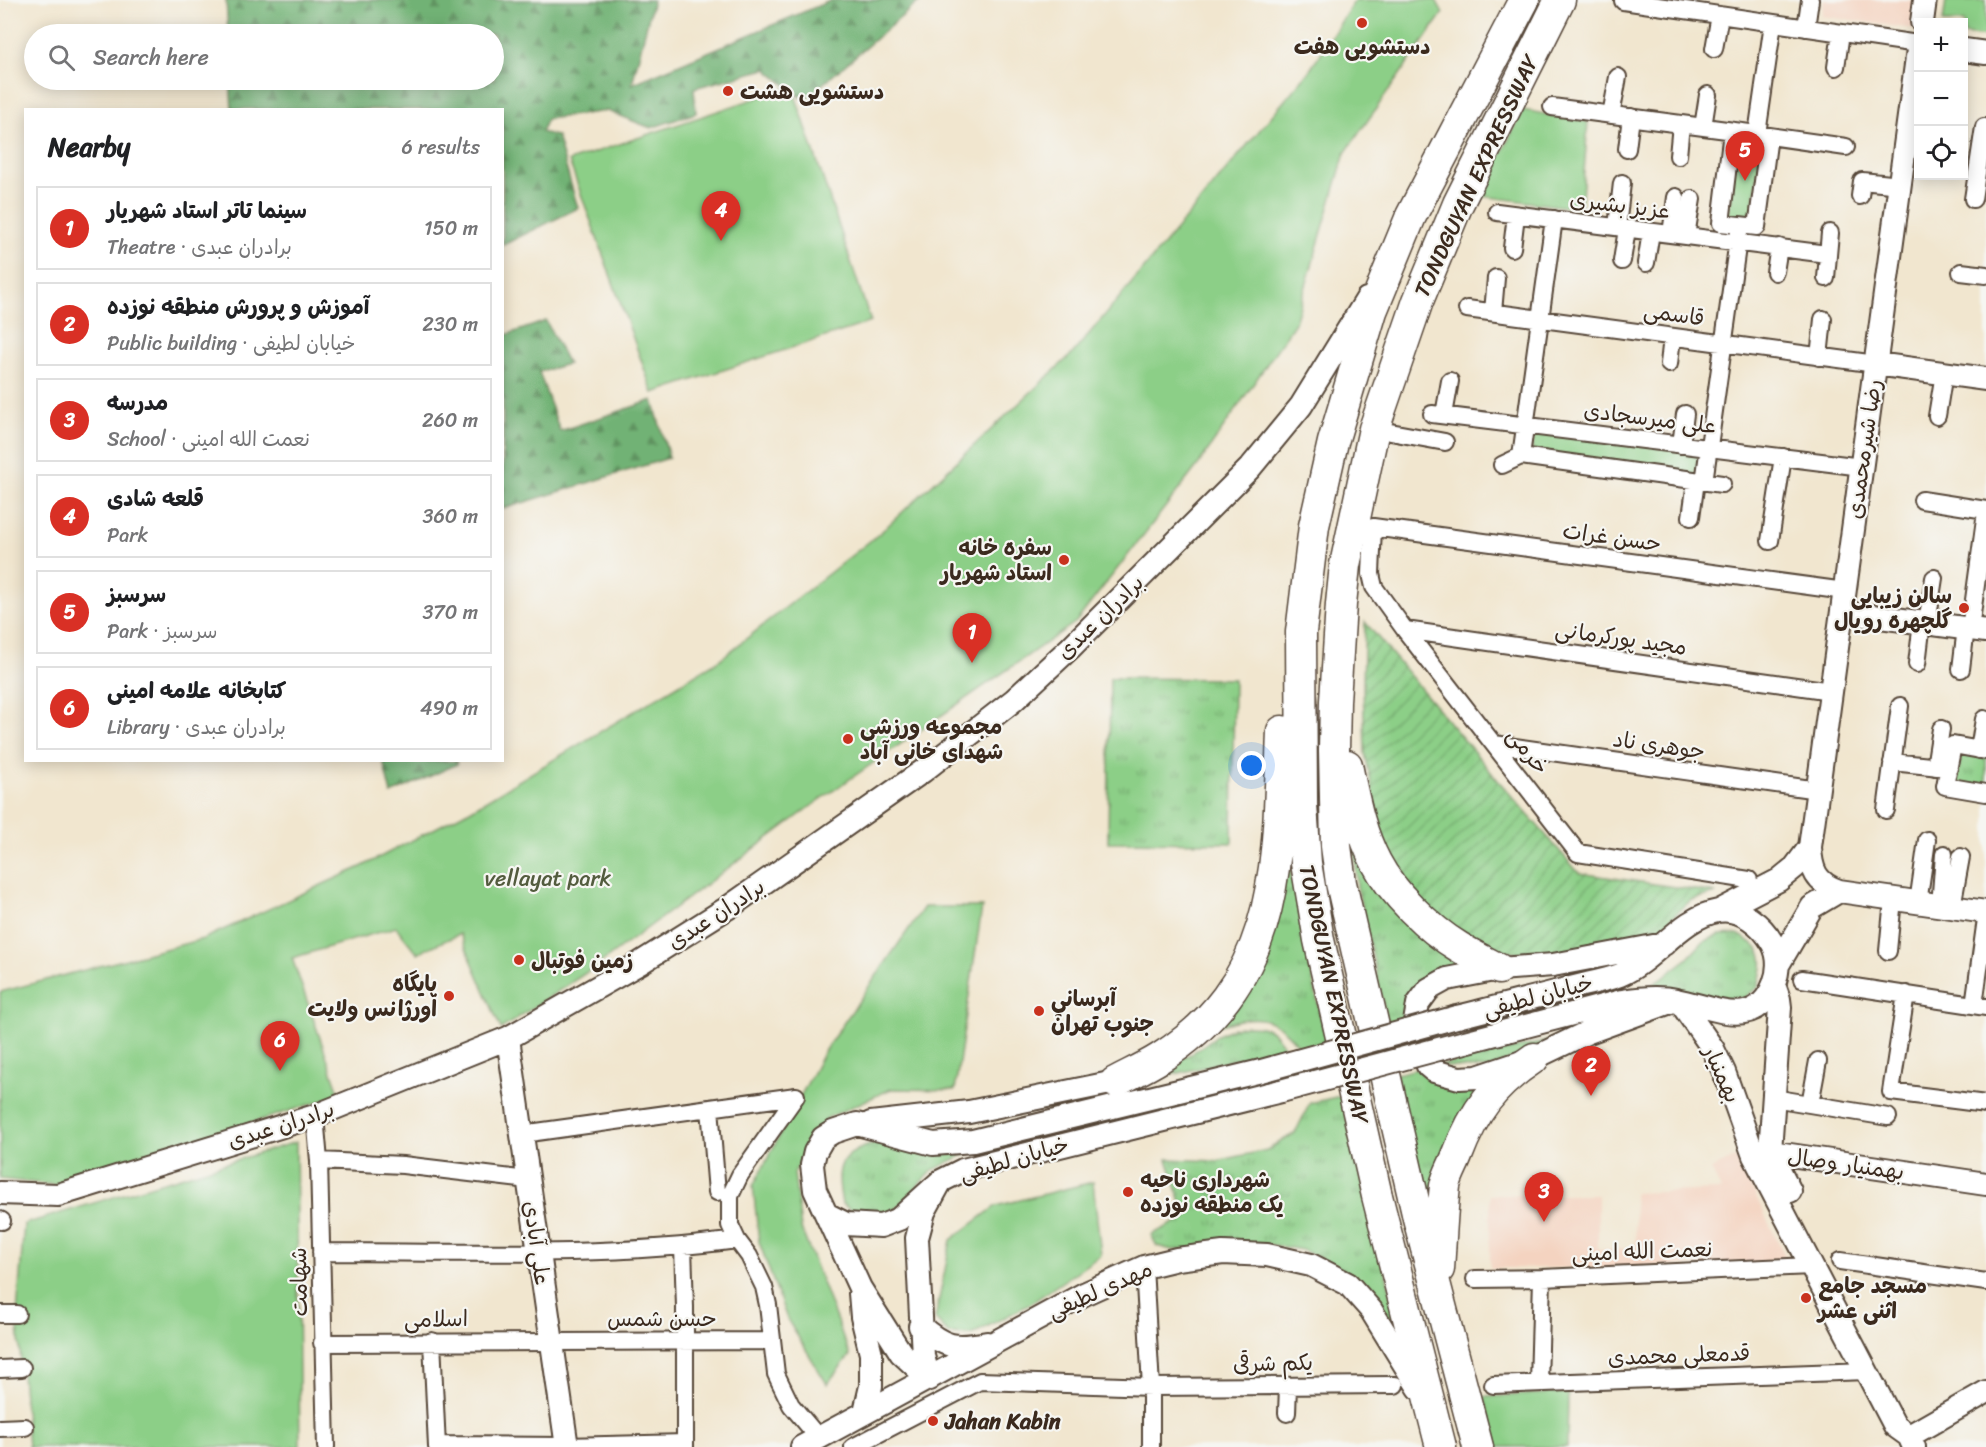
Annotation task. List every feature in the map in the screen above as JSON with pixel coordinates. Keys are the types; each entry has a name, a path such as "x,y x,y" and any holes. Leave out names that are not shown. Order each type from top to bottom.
{"highway":[{"name":"TONDGUYAN EXPRESSWAY","path":"1441,1447 1377,1196 1312,901 1302,830 1301,632 1314,526 1333,442 1372,311 1411,216 1524,0"},
{"name":"TONDGUYAN EXPRESSWAY","path":"1478,1447 1418,1218 1341,883 1336,846 1335,701 1345,565 1374,429 1418,301 1458,204 1560,0"},
{"path":"1341,604 1346,761 1360,825 1386,877 1404,900 1458,947 1499,969"},
{"path":"1115,1082 1160,1058 1191,1034 1217,1009 1242,975 1258,940 1268,908 1278,832 1284,696 1289,663 1301,632"},
{"path":"1438,1293 1446,1184 1468,1126 1483,1103 1499,1086 1514,1071 1534,1058"}],"main road":[{"path":"1923,18 1925,0"},
{"path":"1968,51 1986,53"},
{"name":"رضا شیرمحمدی","path":"1810,847 1915,72"},
{"name":"برادران عبدی","path":"0,1193 58,1195 315,1116 508,1038 640,963 729,908 923,771 1014,700 1070,648 1250,468 1302,406 1360,313 1411,216"},
{"path":"1876,364 1986,379"},
{"path":"1844,601 1924,623 1974,630"},
{"path":"1810,847 1812,870 1822,883 1839,891 1986,912"},
{"name":"خیابان لطیفی","path":"857,1124 933,1144 973,1141 1261,1071 1619,975 1636,966 1694,921 1779,880 1795,867 1810,847"},
{"path":"1776,975 1812,907 1839,891"},
{"name":"بهمنیار","path":"1720,910 1748,917 1765,932 1774,946 1780,1007 1773,1098 1762,1154"},
{"path":"1664,944 1553,965 1499,969 1447,979 1429,989 1418,1004 1415,1022 1420,1044 1428,1066 1441,1075 1459,1078 1477,1077 1534,1058 1586,1033 1677,1000"},
{"name":"خیابان لطیفی","path":"828,1215 846,1224 882,1226 899,1219 941,1181 963,1170 1281,1091 1622,1001 1642,997 1677,1000 1733,1014 1747,1012 1761,1004 1776,975"},
{"name":"بهمنیار","path":"1677,1000 1713,1049 1762,1154"},
{"name":"علی آبادی","path":"508,1038 566,1447"},
{"path":"929,1379 901,1353 860,1288 815,1190 812,1165 815,1152 823,1138 857,1124 969,1112 1115,1082"},
{"name":"بهمنیار وصال","path":"1762,1154 1986,1184"},
{"name":"بهمنیار وصال","path":"1762,1154 1812,1266 1895,1426 1912,1442"},
{"name":"بهمنیار وصال","path":"1762,1154 1908,1420 1912,1442"},
{"path":"929,1379 922,1356 917,1238 924,1212 941,1181"},
{"name":"مهدی لطیفی","path":"810,1442 1086,1293 1144,1267 1177,1259 1223,1253 1267,1255 1311,1265 1348,1284 1371,1310 1431,1406"},
{"path":"860,1288 862,1317 871,1354 871,1386 865,1412"},
{"path":"920,1326 935,1339 962,1348 1000,1341"},
{"path":"1912,1442 1986,1392"}],"street":[{"path":"1806,28 1810,0"},
{"path":"1623,1 1914,43"},
{"path":"1714,49 1720,15"},
{"path":"1732,131 1720,223 1757,227 1773,23"},
{"path":"1836,67 1841,33"},
{"path":"1611,115 1618,77"},
{"path":"1703,127 1708,95"},
{"path":"1552,107 1846,147"},
{"path":"1627,149 1630,117"},
{"path":"1678,156 1681,124"},
{"path":"1973,199 1982,166 1984,127"},
{"path":"1860,196 1863,181 1900,185"},
{"path":"1622,183 1622,261"},
{"path":"1678,235 1684,198"},
{"name":"عزیز بشیری","path":"1497,212 1827,254"},
{"path":"1512,248 1515,215"},
{"path":"1521,456 1554,219"},
{"path":"1691,517 1709,448 1740,225"},
{"path":"1646,264 1652,232"},
{"path":"1826,278 1830,233"},
{"path":"1775,272 1779,248"},
{"path":"1961,272 1986,275"},
{"path":"1492,312 1496,278"},
{"name":"قاسمی","path":"1467,309 1876,364"},
{"path":"1819,357 1823,319"},
{"path":"1669,364 1672,337"},
{"path":"1937,416 1944,373"},
{"name":"علی میرسجادی","path":"1450,381 1438,415 1862,467"},
{"path":"1681,445 1685,414"},
{"path":"1374,429 1444,442"},
{"path":"1502,465 1521,456 1722,484"},
{"path":"1770,542 1783,458"},
{"path":"1922,501 1986,511 1974,630 1961,669"},
{"name":"حسن غرات","path":"1373,527 1844,601"},
{"name":"خرمی","path":"1373,527 1371,574 1374,587 1578,853 1749,880"},
{"path":"1917,664 1934,578"},
{"name":"مجید پورکرمانی","path":"1405,630 1831,691"},
{"path":"1886,810 1900,706"},
{"path":"1942,768 1953,745 1983,750 1984,718"},
{"path":"1941,729 1945,786 1986,793"},
{"name":"جوهری ناد","path":"1494,744 1818,790"},
{"path":"1892,762 1942,768"},
{"path":"1927,840 1937,905"},
{"path":"1937,905 1953,856"},
{"path":"1887,951 1893,899"},
{"path":"1802,979 1980,1006 1986,919"},
{"path":"1906,994 1891,1092 1986,1104"},
{"path":"1810,1104 1818,1061"},
{"path":"522,1134 796,1096 740,1175 730,1196 730,1226 749,1256 764,1287 776,1374 810,1442"},
{"path":"1773,1098 1888,1117"},
{"path":"710,1108 717,1192"},
{"name":"شهامت","path":"315,1116 319,1161 326,1447"},
{"path":"319,1161 403,1165 528,1180"},
{"path":"321,1252 538,1252 683,1247 737,1240"},
{"path":"432,1341 437,1446 685,1445 683,1247"},
{"path":"1839,1261 1986,1282"},
{"name":"نعمت الله امینی","path":"1475,1279 1812,1266"},
{"path":"1144,1267 1151,1387 1151,1447"},
{"path":"1539,1383 1542,1278"},
{"name":"حسن شمس","path":"551,1340 772,1341"},
{"name":"اسلامی","path":"322,1343 551,1340"},
{"path":"0,1368 22,1368"},
{"name":"قدمعلی محمدی","path":"1493,1385 1867,1371"},
{"path":"853,1447 940,1401 929,1379"},
{"name":"یکم شرقی","path":"940,1401 974,1384 987,1381 1151,1387 1395,1385"},
{"path":"1287,1413 1288,1386"},
{"path":"0,1428 25,1426"}],"shaded area":[{"path":"1824,0 1917,0 1913,29 1822,16"},
{"path":"1737,1157 1788,1263 1620,1268 1490,1268 1490,1195 1598,1195 1598,1249 1636,1249 1634,1193 1721,1190 1711,1169"}],"green space":[{"path":"226,0 653,0 632,84 832,0 921,0 804,100 766,69 694,88 696,113 651,128 607,111 547,119 541,132 557,136 578,208 504,245 504,108 232,108 231,90 504,90 504,24 227,24"},
{"name":"vellayat park","path":"1355,0 1436,0 1443,13 1345,153 1295,323 1198,465 1076,622 817,802 595,967 501,1029 460,934 417,953 396,927 292,958 340,1095 55,1185 0,1179 0,992 203,939 363,866 470,810 718,661 880,533 1073,353 1310,70"},
{"path":"1946,0 1986,0 1986,37 1968,35 1968,18 1944,18"},
{"path":"792,86 871,322 653,393 569,161"},
{"path":"1523,110 1588,122 1581,209 1481,196"},
{"path":"1737,143 1761,146 1752,219 1728,216"},
{"path":"546,321 568,364 539,372 560,431 653,400 669,458 504,509 504,336"},
{"path":"1535,430 1699,452 1695,477 1531,455"},
{"path":"1365,622 1579,873 1716,893 1691,900 1661,928 1612,945 1558,954 1525,955 1480,945 1433,913 1399,878 1381,833 1365,753 1363,684"},
{"path":"1110,678 1234,679 1232,843 1108,842"},
{"path":"1961,753 1986,757 1986,787 1957,782"},
{"path":"383,762 456,762 457,764 391,794"},
{"path":"1354,839 1462,963 1439,970 1418,982 1408,997 1403,1022 1388,1027 1357,886"},
{"path":"1289,864 1326,1042 1302,1050 1282,1029 1263,1019 1242,1020 1214,1027"},
{"path":"924,907 982,907 955,1090 891,1089 827,1118 794,1173 801,1228 850,1355 827,1384 787,1319 759,1242 753,1186 825,1050"},
{"path":"1738,934 1754,945 1762,955 1758,987 1744,998 1722,999 1635,991 1654,984 1687,959 1703,942 1719,935"},
{"path":"1248,1026 1270,1030 1285,1048 1150,1080 1171,1062 1191,1054 1218,1035 1233,1028"},
{"path":"1560,1038 1488,1069 1437,1066"},
{"path":"1417,1069 1425,1076 1488,1084 1433,1238 1396,1074"},
{"path":"1341,1096 1402,1337 1381,1306 1322,1259 1302,1250 1260,1243 1245,1243 1172,1250 1157,1246 1151,1235 1186,1217 1167,1159 1217,1161 1267,1150 1295,1133 1310,1103"},
{"path":"296,1142 300,1447 28,1447 17,1314 24,1224"},
{"path":"878,1142 923,1155 967,1153 933,1171 892,1212 872,1217 858,1213 842,1204 839,1179 842,1163 847,1157"},
{"path":"1093,1182 1101,1255 1030,1304 971,1335 949,1334 935,1319 951,1240 996,1206"},
{"path":"1568,1392 1567,1447 1498,1447 1484,1397"}],"place":[{"name":"دستشویی هفت","path":"1362,23"},
{"name":"دستشویی هشت","path":"728,91"},
{"name":"سرسبز","path":"1745,181"},
{"name":"قلعه شادی","path":"721,241"},
{"name":"سفره خانه استاد شهریار","path":"1064,560"},
{"name":"سالن زیبایی گلچهره رویال","path":"1964,608"},
{"name":"سینما تاتر استاد شهریار","path":"972,663"},
{"name":"مجموعه ورزشی شهدای خانی آباد","path":"848,739"},
{"name":"زمین فوتبال","path":"519,960"},
{"name":"پایگاه اورژانس ولایت","path":"449,996"},
{"name":"آبرساني جنوب تهران","path":"1039,1011"},
{"name":"کتابخانه علامه امینی","path":"280,1071"},
{"name":"آموزش و پرورش منطقه نوزده","path":"1591,1096"},
{"name":"شهرداری ناحیه یک منطقه نوزده","path":"1128,1192"},
{"name":"مدرسه","path":"1544,1222"},
{"name":"مسجد جامع اثنی عشر","path":"1806,1298"},
{"name":"Jahan Kabin","path":"933,1421"}]}
